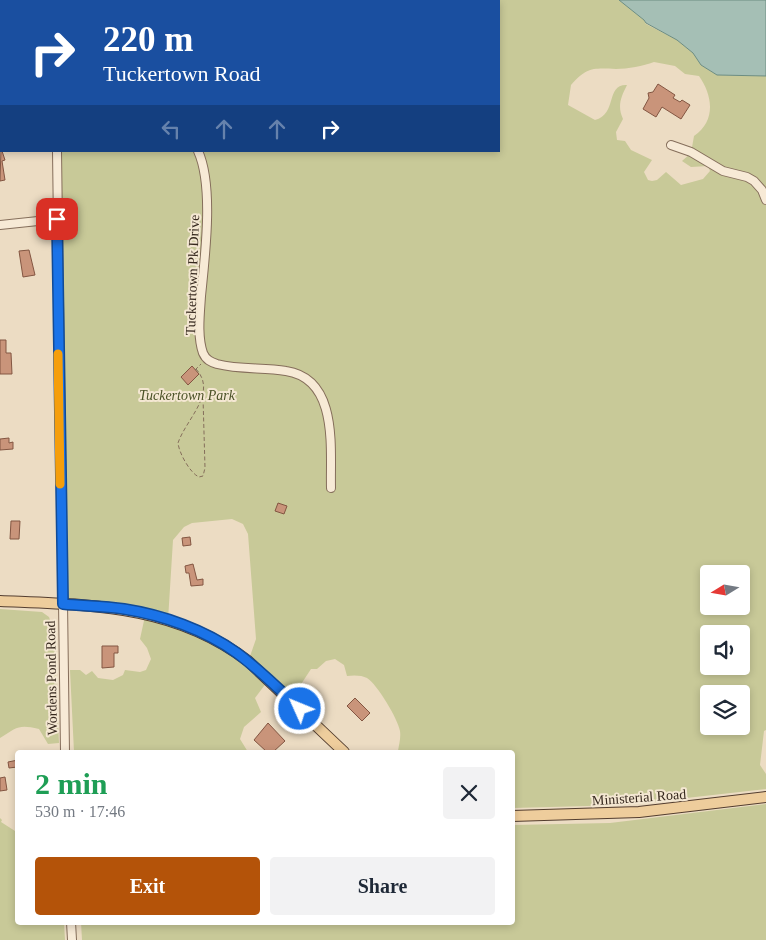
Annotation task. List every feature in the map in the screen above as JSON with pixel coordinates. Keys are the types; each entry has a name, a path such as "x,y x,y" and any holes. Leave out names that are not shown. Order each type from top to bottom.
{"main road":[{"path":"0,602 63,604 124,609 175,623 211,637 248,662 342,750"},
{"name":"Ministerial Road","path":"515,816 639,812 766,798"}],"street":[{"path":"671,146 691,152 723,171 747,177 754,181 762,190 766,200"},
{"name":"Wordens Pond Road","path":"57,152 65,750"},
{"name":"Tuckertown Pk Drive","path":"198,152 206,174 207,200 200,310 203,354 209,361 217,364 293,372 312,382 321,394 330,430 331,488"},
{"path":"0,225 57,219"},
{"path":"71,925 72,940"}],"path":[{"path":"196,369 204,382 203,398 205,401 206,468 203,476 200,477 194,474 179,450 178,443 203,398"}],"green space":[{"name":"Tuckertown Park","path":"500,0 619,0 644,20 646,24 677,40 693,53 701,65 717,75 766,76 766,730 764,731 760,765 766,774 766,789 624,805 515,808 515,750 398,750 400,731 386,702 376,687 363,676 347,676 344,665 335,659 326,661 317,669 311,669 290,701 267,682 255,698 261,712 244,727 240,739 247,750 74,750 70,670 80,670 86,675 92,671 98,678 113,680 123,675 125,670 140,672 146,670 151,659 147,648 140,639 145,616 62,604 55,152 500,152","holes":["654,62 675,66 685,74 699,76 707,92 710,108 706,123 694,136 691,153 682,161 691,167 708,166 710,171 703,179 681,185 666,172 657,180 648,180 644,172 652,160 631,150 625,141 617,140 616,132 623,119 620,102 627,85 616,89 607,112 595,120 568,105 571,85 591,70 630,68","232,519 243,524 248,534 256,639 248,662 168,620 173,540 184,527 192,523"]},
{"path":"0,609 42,612 49,617 54,632 59,743 48,744 39,729 27,727 15,729 0,738"},
{"path":"766,804 766,940 82,940 81,925 515,925 515,825 610,823"},
{"path":"0,818 1,822 15,831 15,925 64,925 65,940 0,940"}],"shaded area":[{"path":"619,0 766,0 766,76 717,75 701,65 693,53 677,40 646,23"}],"building":[{"path":"658,84 675,95 673,98 680,102 682,100 690,105 681,119 662,107 656,117 643,109 649,98 648,93 653,92"},
{"path":"2,152 5,160 2,161 5,180 0,181"},
{"path":"29,250 35,275 23,277 19,251"},
{"path":"0,340 6,340 6,353 11,353 12,374 0,374"},
{"path":"192,366 199,374 188,385 181,377"},
{"path":"9,438 9,443 13,442 13,449 0,450 0,439"},
{"path":"278,503 287,506 284,514 275,511"},
{"path":"11,521 20,521 19,539 10,539"},
{"path":"190,537 191,545 183,546 182,538"},
{"path":"193,564 197,580 203,579 203,585 191,586 189,573 186,573 185,566"},
{"path":"102,646 118,646 118,653 114,653 114,667 102,668"},
{"path":"355,698 370,713 362,721 347,706"},
{"path":"268,723 285,741 275,750 265,750 254,740"},
{"path":"15,761 15,767 9,768 8,762"},
{"path":"5,777 7,790 0,791 0,778"}],"slow traffic":[{"path":"58,354 60,484"}],"route":[{"path":"57,219 63,604 124,609 150,615 198,631 236,652 272,682 300,709"}]}
